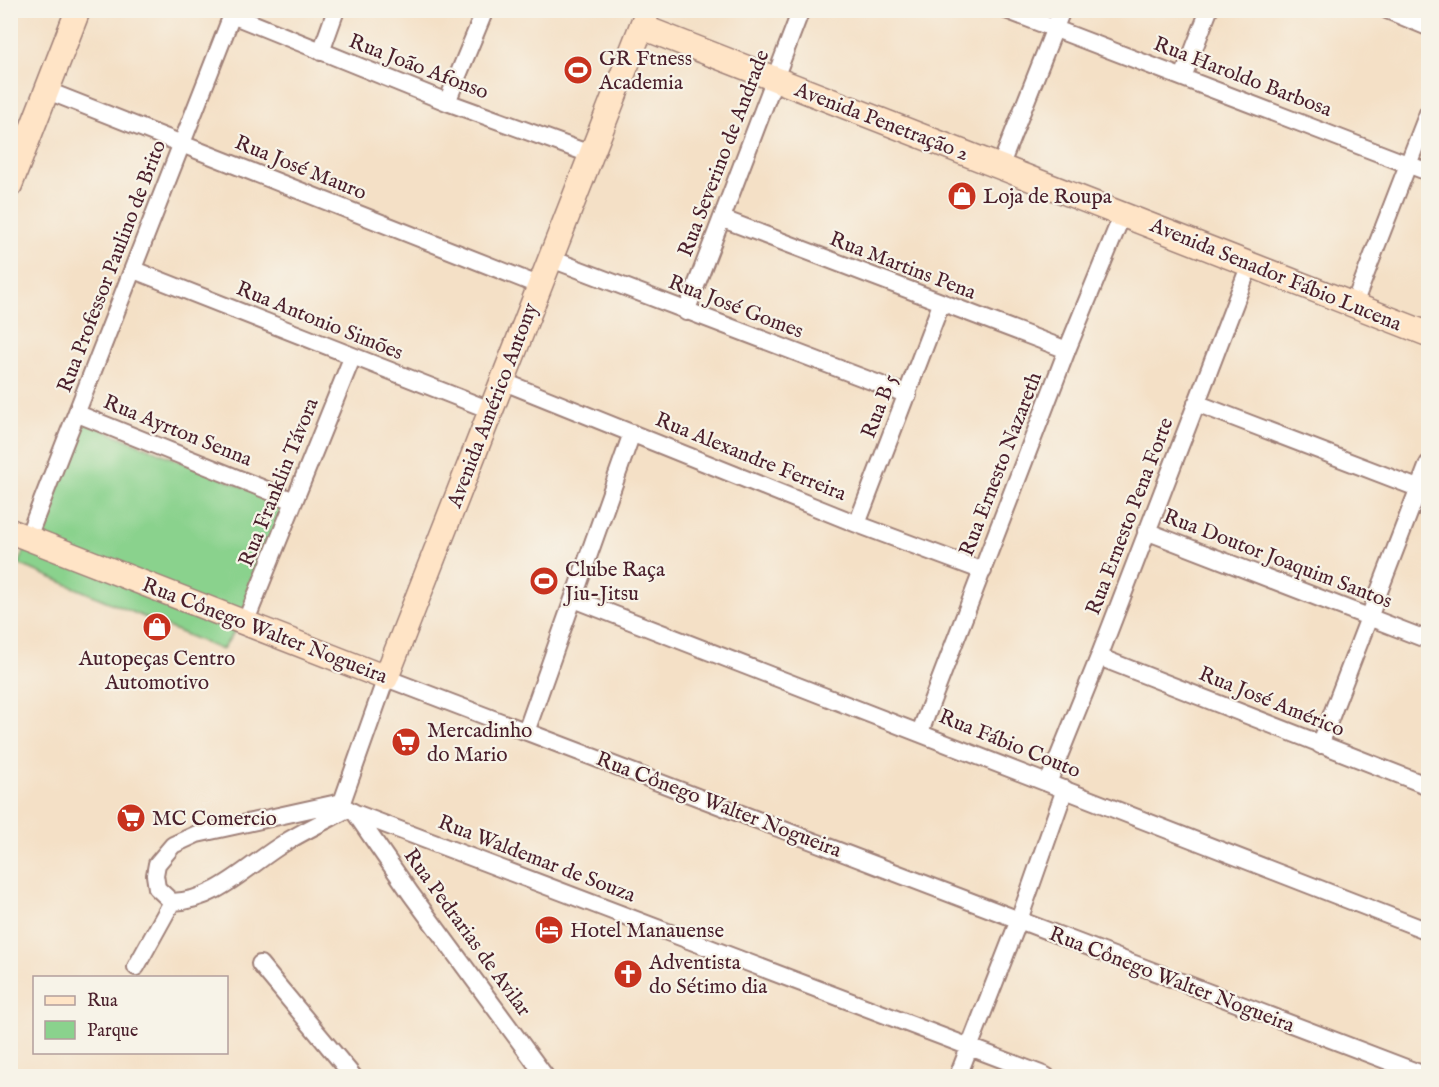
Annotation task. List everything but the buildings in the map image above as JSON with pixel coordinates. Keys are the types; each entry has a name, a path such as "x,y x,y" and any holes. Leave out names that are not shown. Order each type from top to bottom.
{"street":[{"path":"10,184 78,10"},
{"path":"321,52 336,10"},
{"path":"447,102 485,10"},
{"name":"Rua Severino de Andrade","path":"686,312 801,10"},
{"name":"Rua Haroldo Barbosa","path":"1006,10 1054,30 1183,76 1428,172"},
{"path":"1000,167 1062,10"},
{"path":"1183,76 1209,10"},
{"path":"1387,10 1428,27"},
{"name":"Rua João Afonso","path":"233,13 321,52 447,102 590,154"},
{"name":"Rua Professor Paulino de Brito","path":"19,534 78,414 233,13"},
{"name":"Avenida Penetração 2","path":"645,19 775,79 1123,213"},
{"name":"Avenida Américo Antony","path":"348,808 386,678 538,285 645,19"},
{"name":"Rua José Mauro","path":"48,91 538,285"},
{"path":"1354,304 1410,165 1428,113"},
{"name":"Avenida Senador Fábio Lucena","path":"1123,213 1428,334"},
{"name":"Rua Ernesto Nazareth","path":"920,732 1067,351 1123,213"},
{"name":"Rua Martins Pena","path":"723,219 1067,351"},
{"name":"Rua José Gomes","path":"549,258 908,395"},
{"name":"Rua Ernesto Pena Forte","path":"1048,783 1099,657 1250,264"},
{"name":"Rua Antonio Simões","path":"134,270 352,358 490,410"},
{"name":"Rua B 5","path":"857,524 941,304"},
{"name":"Rua Franklin Távora","path":"245,623 352,358"},
{"name":"Rua Alexandre Ferreira","path":"502,381 857,524 983,571"},
{"path":"1196,403 1424,491"},
{"name":"Rua Ayrton Senna","path":"78,414 294,501"},
{"path":"527,729 632,433"},
{"path":"1320,745 1369,617 1424,491 1428,464"},
{"name":"Rua Doutor Joaquim Santos","path":"1146,531 1428,640"},
{"name":"Rua Cônego Walter Nogueira","path":"19,534 386,678 527,729 1428,1077"},
{"name":"Rua Fábio Couto","path":"574,599 1428,931"},
{"name":"Rua José Américo","path":"1099,657 1428,786"},
{"path":"957,1077 1019,920 1065,789"},
{"path":"348,808 287,842 208,894 188,901 172,902 157,888 155,875 157,864 173,845 197,834 348,808"},
{"name":"Rua Waldemar de Souza","path":"348,808 1046,1077"},
{"name":"Rua Pedrarias de Avilar","path":"348,808 545,1077"},
{"path":"136,967 172,902"},
{"path":"260,964 353,1077"}],"green space":[{"path":"79,420 288,505 237,628 222,650 19,564"}],"place":[{"name":"GR Ftness Academia","path":"578,70"},
{"name":"Loja de Roupa","path":"962,196"},
{"name":"Clube Raça Jiu-Jitsu","path":"544,581"},
{"name":"Autopeças Centro Automotivo","path":"157,627"},
{"name":"Mercadinho do Mario","path":"406,742"},
{"name":"MC Comercio","path":"131,818"},
{"name":"Hotel Manauense","path":"549,930"},
{"name":"Adventista do Sétimo dia","path":"628,974"}]}
